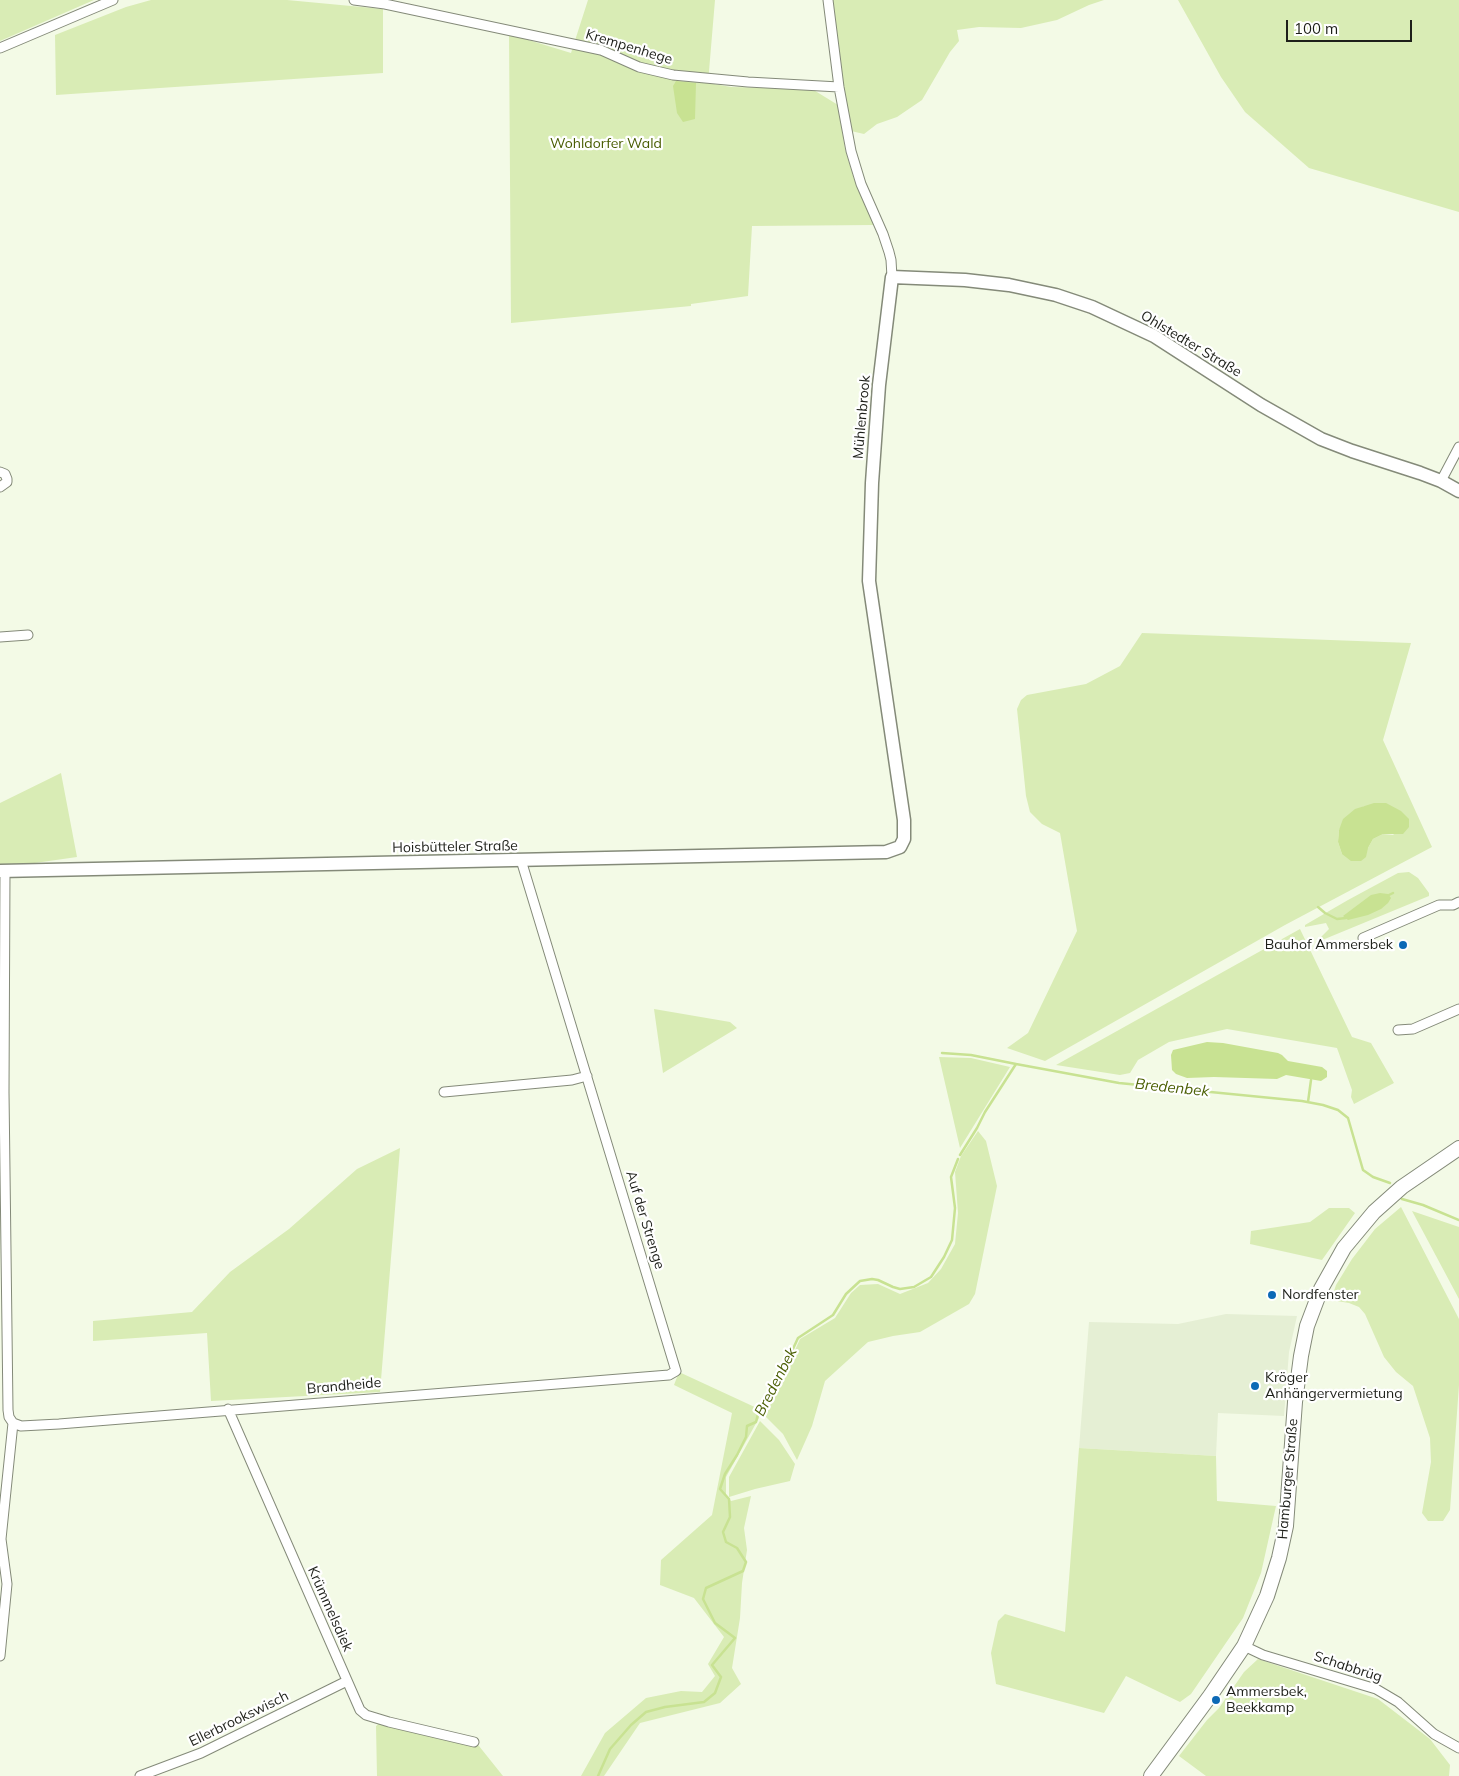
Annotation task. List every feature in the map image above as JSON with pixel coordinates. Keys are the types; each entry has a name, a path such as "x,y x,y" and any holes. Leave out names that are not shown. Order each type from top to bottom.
{"main road":[{"name":"Hamburger Straße","path":"1150,1776 1210,1696 1244,1646 1267,1596 1282,1543 1288,1504 1298,1376 1303,1343 1312,1310 1325,1280 1344,1248 1374,1212 1397,1191 1459,1148"}],"street":[{"path":"0,48 113,0"},
{"name":"Krempenhege","path":"354,0 385,4 601,50 639,67 673,75 839,87"},
{"name":"Mühlenbrook","path":"828,0 839,87 851,151 861,184 891,260 892,277 878,405 872,483 869,581 904,820 905,833 903,844"},
{"name":"Ohlstedter Straße","path":"892,277 965,280 1009,285 1056,295 1092,307 1154,336 1261,405 1321,439 1441,481 1459,491"},
{"path":"1441,481 1459,447"},
{"path":"0,472 5,474 8,479 0,487"},
{"path":"0,638 28,635"},
{"name":"Hoisbütteler Straße","path":"2,871 886,852 896,850 903,844"},
{"name":"Auf der Strenge","path":"521,860 676,1371"},
{"path":"0,1656 7,1584 1,1539 14,1423 9,1417 3,1349 2,871"},
{"path":"1363,938 1439,905 1453,905 1459,902"},
{"path":"1398,1030 1413,1029 1459,1009"},
{"path":"444,1092 572,1080 588,1076"},
{"name":"Brandheide","path":"14,1423 21,1426 669,1376 676,1371"},
{"name":"Krümmelsdiek","path":"228,1409 360,1710 366,1715 474,1742"},
{"name":"Schabbrüg","path":"1244,1646 1263,1655 1376,1689 1398,1702 1434,1734 1459,1748"},
{"name":"Ellerbrookswisch","path":"140,1776 202,1753 347,1681"}],"shaded area":[{"path":"676,81 696,83 695,119 683,122 677,113 673,86"},
{"path":"1374,803 1386,803 1401,811 1409,819 1409,827 1403,834 1383,834 1373,839 1366,857 1361,861 1351,861 1342,854 1338,842 1339,830 1343,819 1355,809"},
{"path":"1388,894 1391,898 1381,909 1368,915 1348,920 1343,916 1371,895"},
{"path":"1207,1042 1278,1053 1288,1061 1322,1067 1327,1071 1327,1077 1321,1081 1286,1075 1277,1079 1187,1078 1176,1074 1172,1070 1171,1055 1173,1050"},
{"path":"1226,1314 1297,1316 1289,1352 1284,1416 1218,1413 1216,1456 1079,1448 1089,1322 1178,1324"}],"green space":[{"path":"0,0 94,0 0,41"},
{"path":"151,0 287,0 383,9 383,73 56,95 55,35 126,7"},
{"name":"Wohldorfer Wald","path":"588,0 715,0 708,83 731,87 812,89 838,105 845,149 854,179 874,225 752,226 748,296 691,304 691,306 511,323 509,34 571,53"},
{"path":"829,0 1104,0 1057,20 1021,28 979,27 957,30 959,41 950,52 922,100 897,117 877,124 864,134 851,131 842,118"},
{"path":"1178,0 1459,0 1459,212 1309,168 1245,112 1221,77"},
{"path":"1142,633 1411,643 1383,740 1432,847 1285,925 1045,1061 1007,1048 1028,1033 1077,931 1060,833 1042,824 1030,812 1026,796 1017,709 1021,700 1027,695 1086,684 1120,666","holes":["1365,806 1394,835 1383,834 1373,839 1368,848 1342,854 1338,842 1339,830 1355,810"]},
{"path":"61,773 77,857 0,868 0,803"},
{"path":"1409,872 1418,878 1429,893 1429,896 1315,943 1329,929 1326,923 1305,927 1305,925 1398,873"},
{"path":"1300,929 1352,1037 1371,1043 1394,1083 1354,1104 1351,1097 1352,1090 1337,1048 1227,1029 1169,1042 1138,1060 1130,1073 1120,1075 1056,1065"},
{"path":"654,1009 730,1022 737,1028 663,1073"},
{"path":"939,1057 971,1058 1010,1067 960,1148"},
{"path":"978,1131 986,1141 997,1186 975,1294 969,1304 920,1332 868,1342 825,1381 812,1426 797,1460 783,1434 763,1414 771,1404 800,1339 835,1318 851,1293 860,1285 878,1284 900,1294 928,1283 941,1269 955,1244 958,1213 955,1172 961,1156"},
{"path":"400,1148 380,1392 211,1401 207,1333 93,1341 93,1321 192,1312 230,1272 289,1229 357,1169"},
{"path":"1401,1207 1459,1319 1459,1385 1450,1510 1443,1521 1428,1521 1422,1513 1431,1462 1430,1438 1413,1386 1396,1372 1384,1357 1365,1314 1359,1307 1331,1300 1336,1285 1352,1259 1375,1229"},
{"path":"1329,1208 1349,1208 1355,1213 1322,1260 1250,1244 1251,1231 1310,1222"},
{"path":"1412,1211 1459,1227 1459,1299"},
{"path":"679,1372 759,1409 759,1418 726,1477 726,1495 731,1501 751,1496 744,1528 747,1550 742,1583 740,1618 732,1668 741,1684 720,1703 640,1723 604,1776 581,1776 605,1733 646,1698 681,1691 702,1692 715,1676 708,1664 724,1637 694,1598 660,1585 661,1560 712,1515 732,1413 674,1385"},
{"path":"760,1421 779,1440 795,1464 790,1481 729,1497 729,1477"},
{"path":"1079,1448 1216,1456 1217,1501 1276,1506 1261,1573 1243,1618 1191,1694 1180,1702 1126,1676 1104,1713 996,1684 991,1653 998,1621 1005,1614 1065,1632"},
{"path":"1258,1659 1378,1699 1430,1739 1450,1765 1449,1776 1206,1776 1179,1756 1207,1720 1219,1708 1244,1672"},
{"path":"381,1722 479,1746 503,1776 377,1776 376,1726"}],"waterway":[{"path":"1389,895 1393,893"},
{"path":"1318,907 1337,919 1346,918"},
{"path":"942,1053 971,1055 1016,1064"},
{"name":"Bredenbek","path":"960,1155 1016,1064 1119,1083 1302,1101 1323,1105 1338,1110 1348,1118 1363,1170 1373,1177 1390,1183"},
{"path":"1308,1102 1311,1080"},
{"name":"Bredenbek","path":"598,1776 610,1749 631,1725 646,1712 665,1707 704,1702 715,1693 721,1677 712,1665 735,1638 715,1623 703,1599 706,1588 743,1571 746,1562 737,1548 726,1542 723,1532 730,1517 729,1499 720,1489 725,1474 746,1437 747,1426 756,1422 758,1414 768,1403 798,1338 833,1315 846,1294 860,1281 878,1280 900,1289 914,1287 931,1277 952,1240 955,1208 951,1177 958,1159"},
{"name":"Bredenbek","path":"1402,1199 1423,1205 1459,1220"}],"place":[{"name":"Bauhof Ammersbek","path":"1403,945"},
{"name":"Nordfenster","path":"1272,1295"},
{"name":"Kröger Anhängervermietung","path":"1255,1386"},
{"name":"Ammersbek, Beekkamp","path":"1216,1700"}]}
